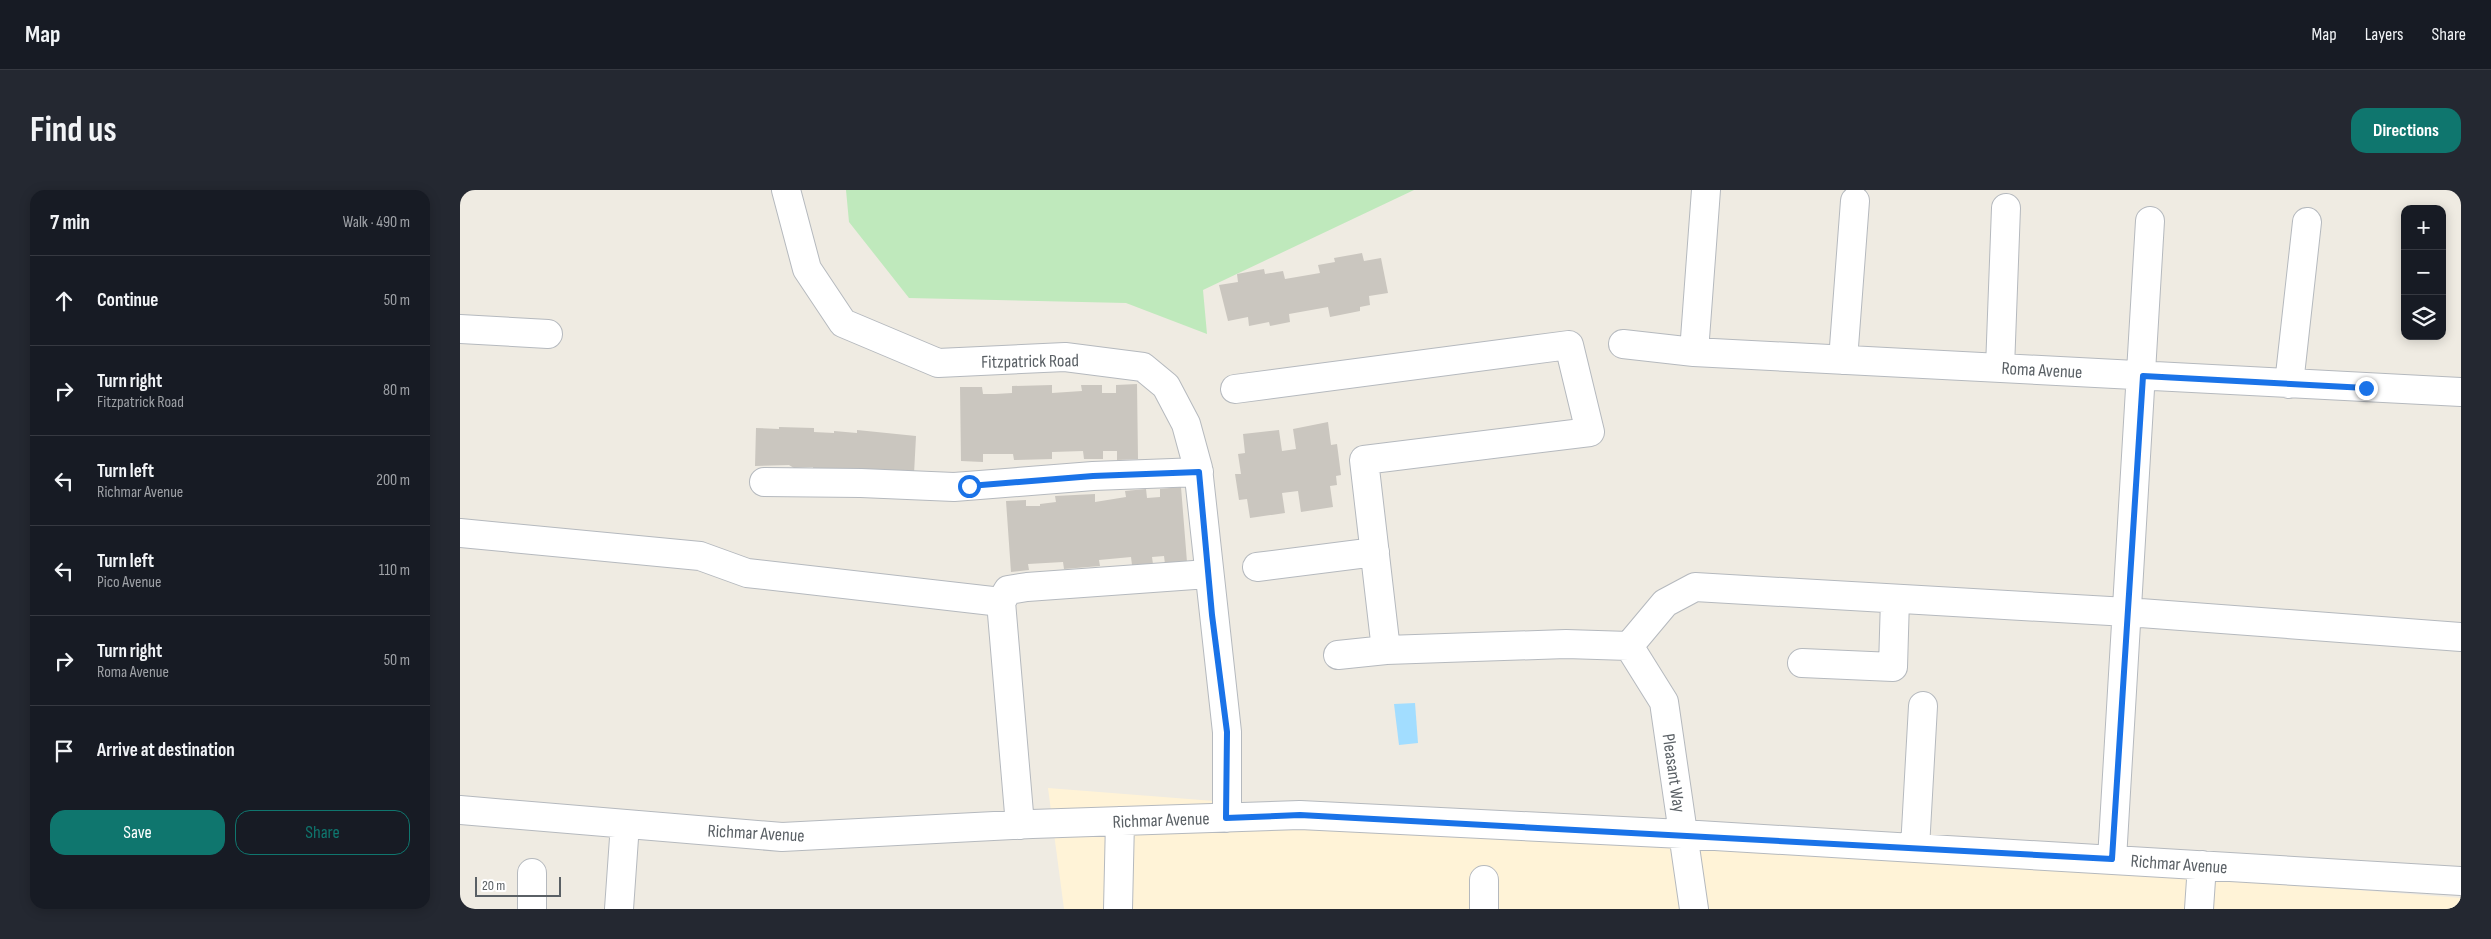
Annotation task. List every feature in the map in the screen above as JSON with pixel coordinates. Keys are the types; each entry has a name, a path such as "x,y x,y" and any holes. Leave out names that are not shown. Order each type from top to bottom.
{"street":[{"name":"Fitzpatrick Road","path":"786,190 807,269 843,323 938,363 1066,358 1143,367 1166,386 1186,424 1199,472 1208,574 1227,732 1226,818"},
{"path":"1694,352 1706,190"},
{"path":"1843,360 1855,201"},
{"path":"2000,368 2006,208"},
{"path":"2112,859 2143,376 2150,221"},
{"path":"2289,384 2307,222"},
{"path":"460,329 548,334"},
{"name":"Roma Avenue","path":"1622,344 1694,352 2461,392"},
{"path":"1235,389 1569,345 1590,432 1364,460 1386,650"},
{"path":"764,482 861,483 954,487 1093,476 1199,472"},
{"path":"460,533 700,556 747,573 1001,602"},
{"path":"1257,567 1375,552"},
{"path":"1020,825 1001,602 1008,590 1208,574"},
{"path":"1338,655 1386,650 1566,644 1630,646 1665,603 1695,587 2127,612 2461,637"},
{"path":"1802,663 1894,667 1895,599"},
{"name":"Pleasant Way","path":"1630,646 1664,702 1694,909"},
{"path":"1915,848 1923,706"},
{"name":"Richmar Avenue","path":"460,810 782,837 1020,825 1300,815 1682,834 2461,881"},
{"path":"1118,909 1120,821"},
{"path":"619,909 625,824"},
{"path":"2199,909 2202,865"},
{"path":"532,873 532,909"},
{"path":"1484,880 1484,909"}],"shaded area":[{"path":"1048,788 2461,898 2461,909 1064,909"}],"green space":[{"path":"846,190 1414,190 1203,290 1207,334 1126,303 909,298 849,222"}],"water":[{"path":"1415,703 1418,743 1399,745 1394,704"}],"building":[{"path":"1362,253 1364,261 1381,258 1388,293 1369,296 1370,305 1360,307 1360,311 1330,317 1328,307 1289,314 1290,322 1270,326 1269,322 1249,326 1248,317 1228,321 1219,285 1238,282 1237,274 1264,269 1265,274 1283,271 1285,279 1320,273 1318,265 1335,262 1334,258"},
{"path":"1137,384 1138,459 1117,460 1117,451 1103,451 1103,459 1084,459 1083,451 1052,452 1052,459 1014,460 1013,454 983,454 983,462 961,461 960,387 982,387 983,394 995,394 1012,393 1012,386 1052,385 1052,393 1082,391 1081,385 1102,385 1102,393 1116,393 1116,385"},
{"path":"1328,422 1331,445 1337,444 1341,475 1336,476 1337,485 1330,486 1333,507 1301,512 1298,491 1282,493 1285,513 1250,518 1247,499 1239,500 1235,474 1241,474 1238,454 1245,453 1243,434 1279,430 1282,451 1296,449 1293,429"},
{"path":"779,427 814,428 814,432 857,433 857,430 916,436 914,474 813,469 813,467 794,468 789,465 755,466 756,428 779,429"},
{"path":"1181,487 1187,562 1165,564 1164,556 1152,557 1153,564 1132,565 1131,557 1099,560 1100,566 1064,569 1063,562 1028,564 1029,570 1011,572 1006,501 1026,500 1026,506 1040,506 1040,504 1056,502 1055,496 1095,494 1095,502 1126,497 1125,491 1146,489 1147,498 1160,497 1160,489"}],"route":[{"path":"969,486 1093,476 1199,472 1212,615 1227,732 1226,818 1300,815 1682,834 2112,859 2143,376 2366,388"}]}
